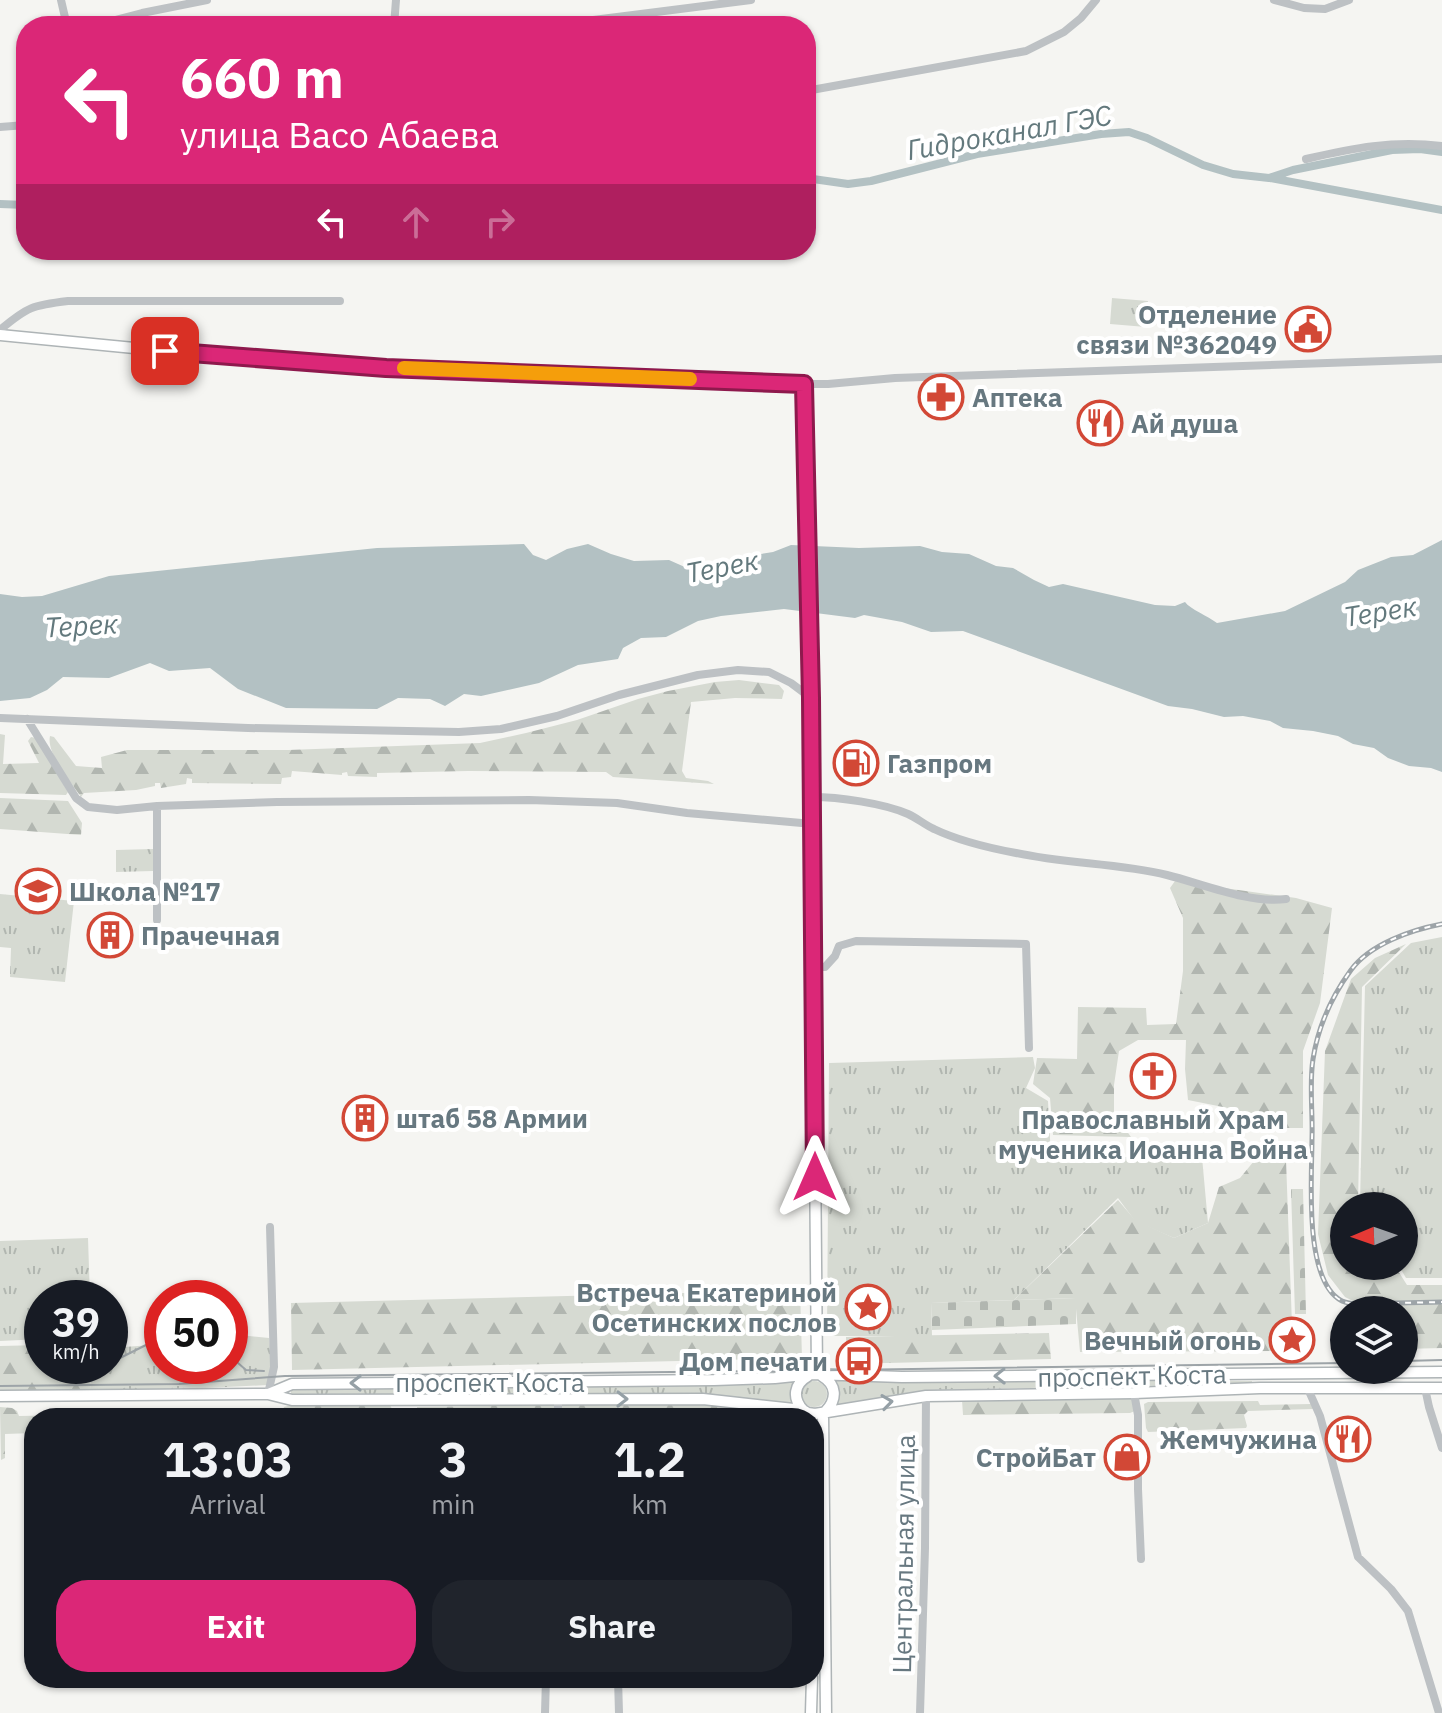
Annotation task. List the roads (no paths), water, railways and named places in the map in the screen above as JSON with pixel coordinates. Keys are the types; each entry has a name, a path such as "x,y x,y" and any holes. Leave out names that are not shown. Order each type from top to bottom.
{"main road":[{"path":"0,332 165,351 386,368 804,384 813,824 816,1375"},
{"name":"проспект Коста","path":"268,1394 292,1384 714,1380 816,1375 902,1377 1442,1372"},
{"path":"1289,1373 1289,1389"},
{"path":"802,1408 796,1400 799,1382 816,1375 831,1382 835,1392 833,1403 824,1412 826,1713"},
{"name":"проспект Коста","path":"824,1412 926,1396 1260,1388 1442,1388"},
{"name":"проспект Коста","path":"0,1396 268,1394 292,1400 703,1399 765,1408"},
{"path":"811,1713 812,1688"}],"street":[{"path":"130,16 207,0"},
{"path":"625,16 751,0"},
{"path":"816,89 1026,51 1064,32 1096,0"},
{"path":"1274,0 1304,8 1325,9 1349,0"},
{"path":"1306,159 1391,143 1442,146"},
{"path":"0,332 23,310 68,301 340,301"},
{"path":"804,384 895,378 1442,359"},
{"path":"0,718 459,732 501,729 557,716 619,695 685,678 738,670 769,672 811,698"},
{"path":"27,719 76,798 97,809 277,802 529,800 617,803 687,813 813,824"},
{"path":"812,797 859,801 906,813 935,830 1018,854 1164,874 1255,899 1286,899"},
{"path":"157,806 157,920"},
{"path":"814,967 825,967 839,946 856,941 1026,944 1029,1048"},
{"path":"268,1394 274,1367 270,1227"},
{"path":"1425,1388 1442,1448"},
{"path":"1308,1389 1319,1413 1358,1557 1391,1589 1408,1611 1439,1713"},
{"path":"1134,1393 1138,1415 1141,1559"},
{"name":"Центральная улица","path":"920,1713 926,1396"},
{"path":"558,1399 558,1408"},
{"path":"545,1713 546,1688"},
{"path":"618,1688 619,1713"}],"water":[{"name":"Терек","path":"1442,540 1442,772 1409,766 1388,758 1374,748 1353,744 1338,736 1283,728 1270,721 1243,716 1224,717 1168,706 963,631 931,632 902,622 864,615 855,618 784,609 698,621 666,637 641,638 623,648 618,659 578,665 539,683 481,696 464,694 445,706 430,699 398,698 377,709 286,708 238,689 210,668 169,671 150,663 109,678 63,677 30,698 0,701 0,594 42,596 109,576 377,548 524,544 533,555 546,560 567,549 588,544 634,561 669,560 696,572 731,568 749,556 791,545 859,548 920,546 969,554 996,566 1013,568 1049,587 1063,584 1155,605 1175,606 1185,602 1217,623 1285,611 1345,582 1358,570 1391,557 1413,555"}],"waterway":[{"name":"Гидроканал ГЭС","path":"816,179 848,184 871,181 977,154 1129,132 1203,165 1233,174 1269,178 1293,170 1392,150 1442,152"},
{"path":"1270,178 1442,210"},
{"name":"Гидроканал ГЭС","path":"0,204 16,205"}],"tram line":[{"path":"128,1354 144,1346"},
{"path":"1418,1361 1442,1360"},
{"path":"0,1386 179,1384 285,1376 1330,1363"},
{"path":"248,1370 264,1371"}],"railway":[{"path":"1442,924 1417,930 1380,946 1351,970 1322,1024 1315,1047 1311,1089 1312,1227 1321,1273 1330,1290 1342,1301 1354,1304 1442,1302"}],"place":[{"name":"Отделение связи №362049","path":"1308,329"},
{"name":"Аптека","path":"941,397"},
{"name":"Ай душа","path":"1100,423"},
{"name":"Газпром","path":"856,763"},
{"name":"Школа №17","path":"38,891"},
{"name":"Прачечная","path":"110,935"},
{"name":"Православный Храм мученика Иоанна Война","path":"1153,1076"},
{"name":"штаб 58 Армии","path":"365,1118"},
{"name":"Встреча Екатериной Осетинских послов","path":"868,1307"},
{"name":"Вечный огонь","path":"1292,1340"},
{"name":"Дом печати","path":"859,1361"},
{"name":"Жемчужина","path":"1348,1439"},
{"name":"СтройБат","path":"1127,1457"}]}
